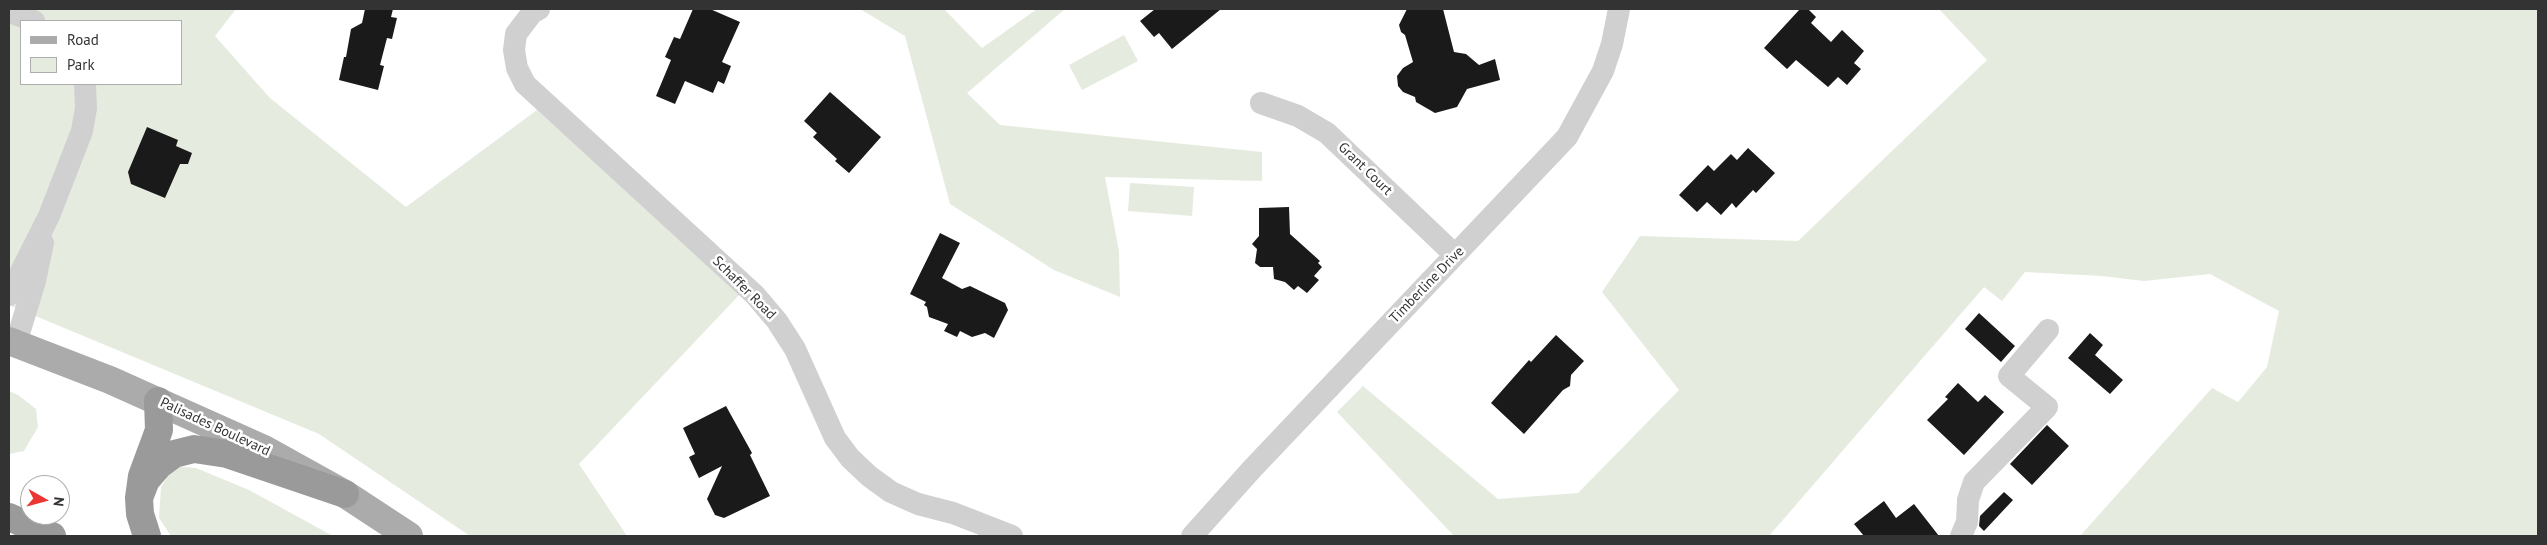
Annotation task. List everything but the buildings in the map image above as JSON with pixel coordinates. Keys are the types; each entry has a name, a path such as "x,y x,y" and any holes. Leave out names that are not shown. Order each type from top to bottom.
{"highway":[{"path":"147,536 140,514 139,498 142,476 159,430 158,401"},
{"path":"139,498 146,480 159,465 174,454 194,449 227,454 345,494"},
{"path":"9,517 52,536"}],"main road":[{"name":"Palisades Boulevard","path":"12,342 158,401 264,449 345,494 409,536"}],"street":[{"name":"Schaffer Road","path":"539,9 532,13 516,34 514,50 517,68 525,84 755,295 777,321 795,349 835,438 850,458 869,476 891,492 918,504 953,513 1012,536"},
{"name":"Timberline Drive","path":"1192,536 1252,469 1567,137 1603,70 1612,44 1619,9"},
{"path":"9,12 31,20"},
{"path":"9,295 49,216 82,131 86,108 85,85"},
{"name":"Grant Court","path":"1261,103 1298,116 1327,133 1455,256"},
{"path":"12,342 35,281 49,216"},
{"path":"1961,536 1967,522 1968,500 1974,482 2047,408 2009,376 2048,330"}],"green space":[{"path":"9,9 236,9 215,36 270,98 406,207 537,110 742,292 579,464 627,536 470,536 319,434 9,305"},
{"path":"860,9 944,9 982,48 1037,9 1065,9 967,93 1000,125 1262,152 1262,181 1105,177 1119,251 1120,297 1054,270 950,204 905,36"},
{"path":"1939,9 2538,9 2538,536 2080,536 2212,388 2238,402 2267,367 2279,311 2210,274 2144,281 2102,276 2025,272 2002,301 1984,287 1769,536 1454,536 1337,412 1363,386 1498,499 1578,493 1679,390 1602,292 1640,236 1798,241 1987,60"},
{"path":"1124,35 1138,61 1082,90 1069,65"},
{"path":"1130,183 1194,187 1192,216 1128,211"},
{"path":"9,391 18,395 36,409 38,427 24,451 9,454"},
{"path":"174,466 196,468 249,490 333,536 171,536 159,518 161,487"}]}
